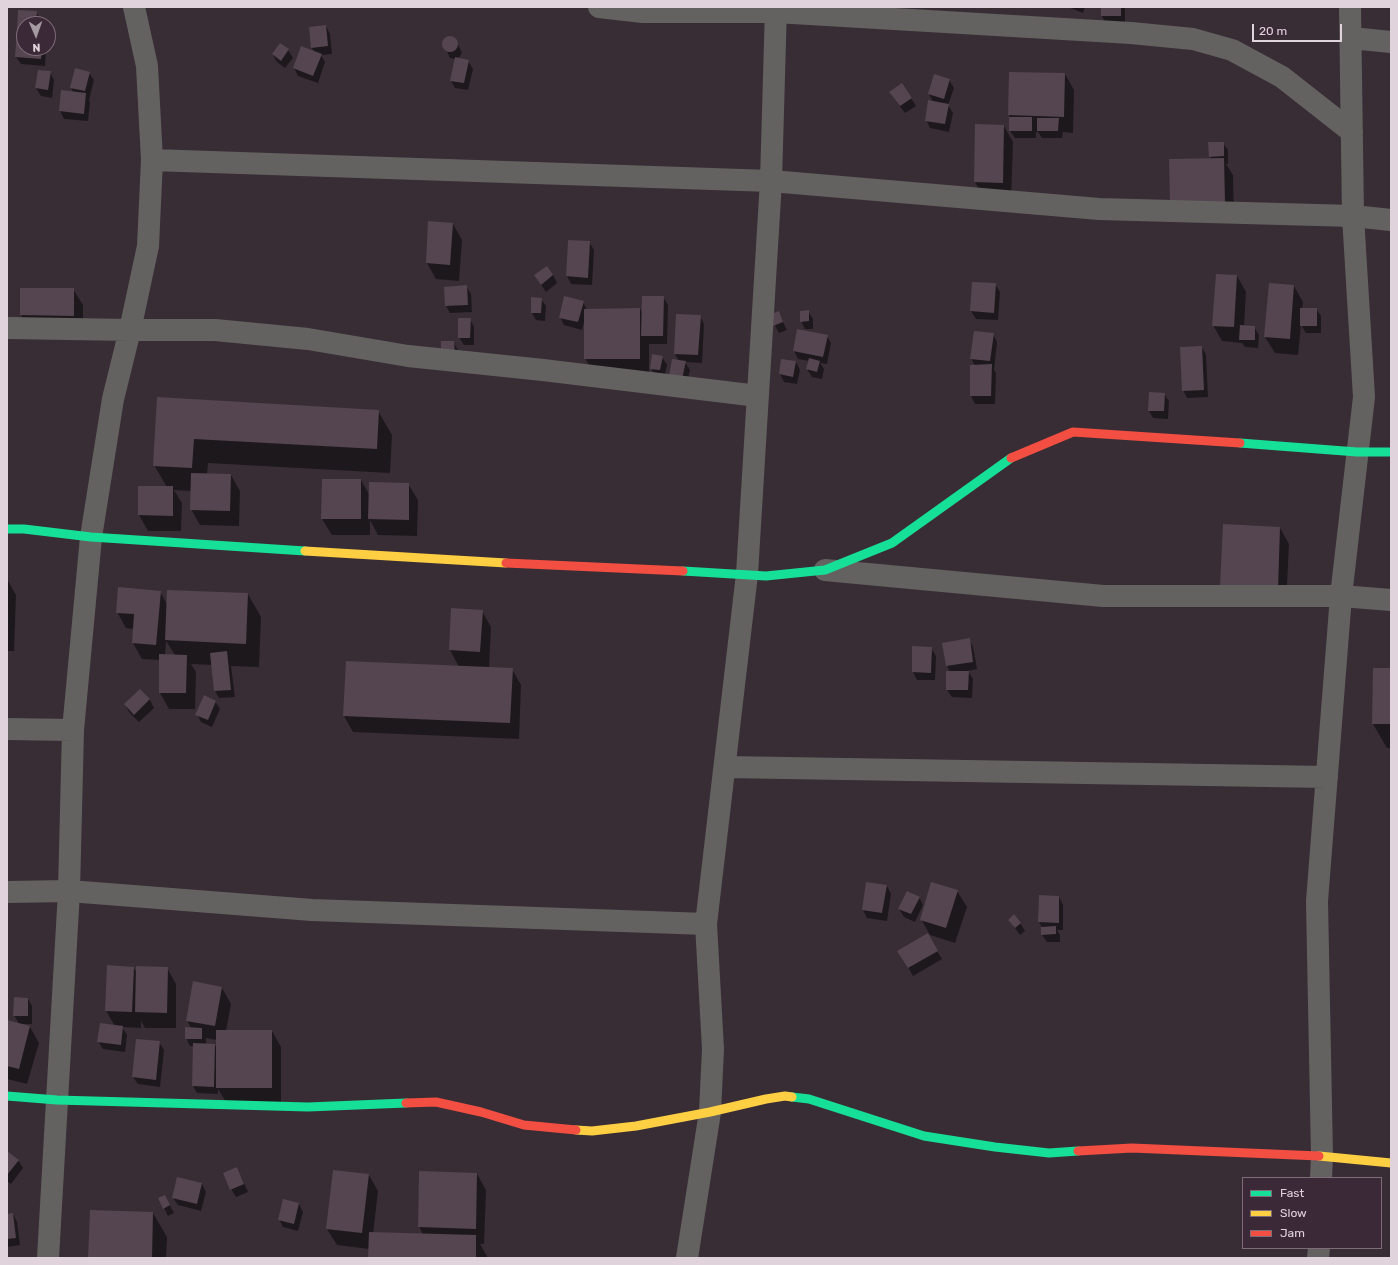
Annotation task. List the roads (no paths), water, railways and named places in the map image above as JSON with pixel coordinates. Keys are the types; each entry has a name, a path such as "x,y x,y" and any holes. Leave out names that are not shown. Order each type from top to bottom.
{"street":[{"path":"48,1258 69,891 73,730 91,537 113,398 130,330 148,246 152,160 147,66 134,7"},
{"path":"599,7 643,12 776,10 1131,33 1192,39 1232,50 1282,77 1352,132"},
{"path":"1321,1177 1322,1156 1317,901 1341,596 1364,397 1353,216 1350,7"},
{"path":"687,1258 710,1112 713,1049 706,924 747,574 771,181 776,10"},
{"path":"1351,38 1391,42"},
{"path":"152,160 771,181 1099,209 1353,216 1391,220"},
{"path":"7,328 215,330 308,339 408,356 543,370 758,396"},
{"path":"825,570 892,543 1010,459 1073,432 1357,452 1391,452"},
{"path":"7,529 24,529 91,537 521,564 766,576 825,570 1103,596 1341,596 1391,600"},
{"path":"7,729 73,730"},
{"path":"725,767 1327,777"},
{"path":"7,892 69,891 312,910 706,924"},
{"path":"7,1096 57,1100 308,1107 436,1102 481,1112 524,1125 592,1131 636,1126 785,1096 809,1099 924,1136 995,1147 1050,1153 1132,1148 1322,1156 1391,1163"}]}
